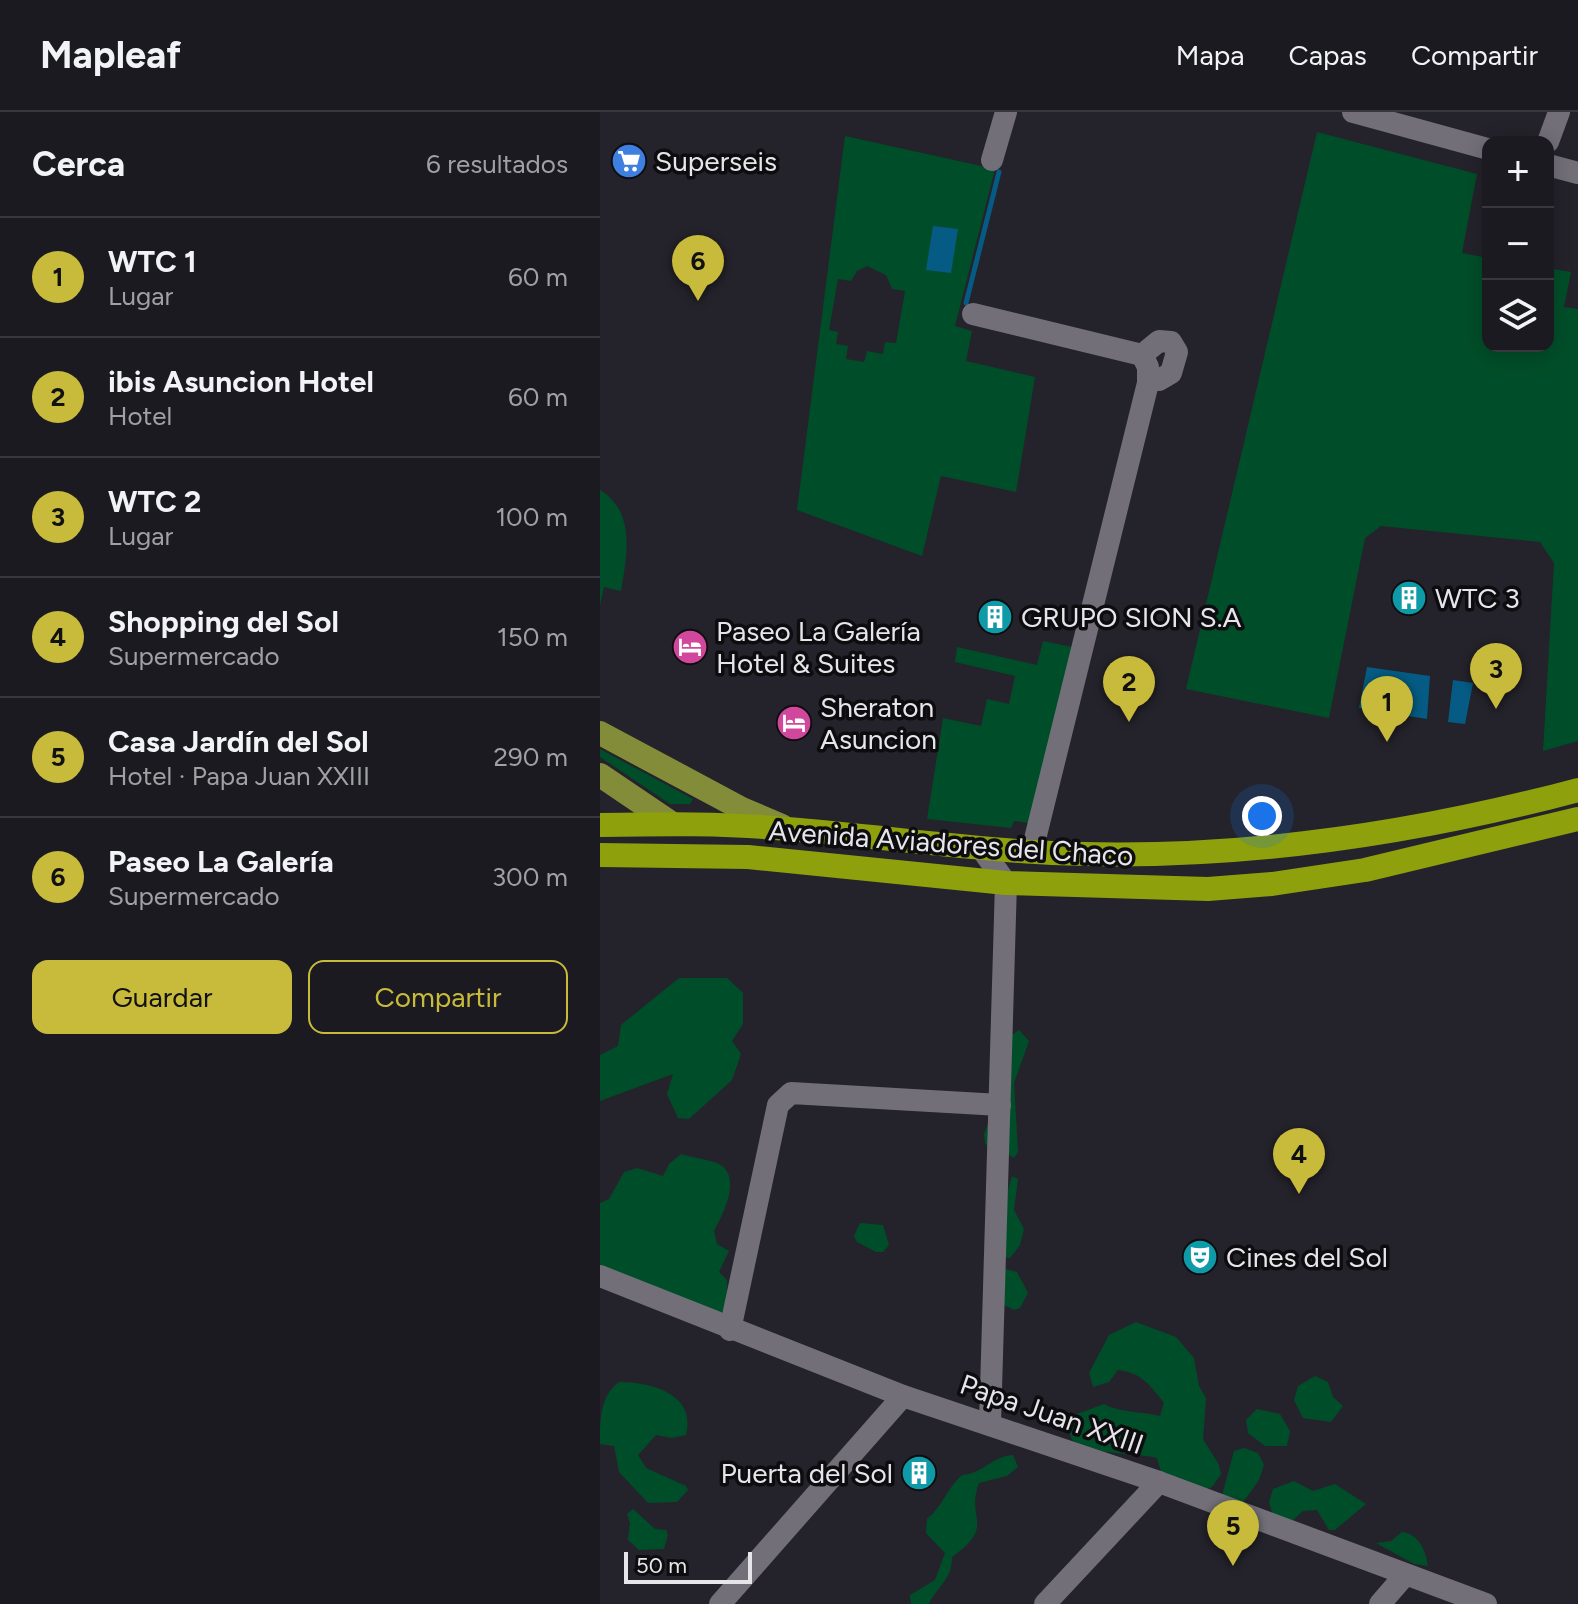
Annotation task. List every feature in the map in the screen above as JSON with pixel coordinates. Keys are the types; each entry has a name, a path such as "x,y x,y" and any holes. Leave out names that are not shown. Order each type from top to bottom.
{"highway":[{"name":"Avenida Aviadores del Chaco","path":"600,825 671,823 788,829 1032,851 1225,853 1491,813 1578,790"},
{"name":"Avenida Aviadores del Chaco","path":"600,855 748,857 1005,895 1208,889 1365,870 1578,819"},
{"path":"671,823 748,857"},
{"path":"1240,885 1277,862 1352,851 1387,831"}],"main road":[{"path":"600,733 742,809 788,829"},
{"path":"600,775 671,823"}],"street":[{"path":"992,160 1006,112"},
{"path":"1353,112 1482,147"},
{"path":"1550,136 1559,112"},
{"path":"1554,167 1578,173"},
{"path":"973,314 1142,355"},
{"path":"1142,355 1159,341 1171,342 1177,352 1171,373 1159,380 1149,380"},
{"path":"1032,851 1149,380 1142,355"},
{"path":"981,848 1005,895 990,1423"},
{"path":"730,1330 778,1105 784,1097 791,1093 1000,1105"},
{"name":"Papa Juan XXIII","path":"600,1276 903,1396 1159,1482 1486,1604"},
{"path":"720,1604 903,1396"},
{"path":"1045,1604 1159,1482"},
{"path":"1380,1604 1405,1575"}],"green space":[{"path":"1317,132 1477,174 1462,253 1482,257 1482,352 1554,352 1554,269 1571,272 1564,307 1578,309 1578,741 1543,751 1554,563 1540,542 1381,526 1365,538 1329,718 1186,689"},
{"path":"845,136 995,169 955,326 972,331 966,361 1035,377 1016,492 941,476 922,556 797,510","holes":["867,266 886,275 892,289 905,291 896,343 885,342 883,354 867,351 864,362 846,359 848,346 836,344 838,332 829,330 838,279 851,281 857,271"]},
{"path":"600,490 619,510 624,522 626,549 621,591 604,587 600,605"},
{"path":"1043,641 1072,647 1029,823 1014,821 1011,828 927,819 943,718 981,726 987,699 1009,704 1015,676 955,662 957,647 1037,665"},
{"path":"600,749 693,799 690,804 670,804 600,757"},
{"path":"679,978 727,978 743,993 743,1024 732,1041 741,1054 732,1080 689,1119 678,1118 667,1094 673,1074 600,1101 600,1055 618,1046 621,1025"},
{"path":"1019,1030 1029,1041 1014,1083 1018,1152 1014,1158 1007,1154 993,1156 985,1143 984,1134 994,1108 1007,1038"},
{"path":"681,1154 719,1164 729,1178 728,1197 714,1231 717,1244 729,1251 719,1272 727,1280 727,1310 712,1315 600,1277 600,1203 609,1199 624,1172 637,1168 663,1176 669,1164"},
{"path":"1012,1176 1018,1179 1014,1210 1024,1229 1020,1245 1010,1258 1003,1257 1004,1203"},
{"path":"860,1223 883,1225 889,1245 883,1252 876,1252 857,1242 854,1236"},
{"path":"1002,1268 1017,1272 1028,1293 1020,1308 1014,1310 994,1300"},
{"path":"1136,1322 1176,1337 1194,1358 1199,1386 1206,1398 1203,1439 1221,1474 1212,1487 1199,1493 1161,1472 1157,1458 1092,1449 1072,1440 1067,1426 1077,1414 1104,1404 1160,1416 1164,1403 1139,1377 1118,1370 1109,1382 1093,1387 1089,1373 1109,1335"},
{"path":"1315,1376 1328,1382 1333,1397 1343,1406 1331,1422 1303,1418 1294,1400 1298,1386"},
{"path":"619,1382 657,1388 669,1393 685,1409 688,1421 686,1435 672,1438 656,1435 638,1455 646,1468 686,1486 688,1490 677,1502 648,1503 619,1472 614,1446 600,1444 605,1401"},
{"path":"1257,1409 1280,1414 1290,1431 1287,1446 1265,1446 1248,1433 1246,1420"},
{"path":"1244,1448 1258,1453 1264,1465 1259,1480 1242,1504 1221,1499 1234,1451"},
{"path":"1013,1455 1018,1467 1007,1476 979,1483 975,1505 977,1529 966,1546 952,1557 947,1577 929,1604 911,1604 910,1595 935,1580 945,1553 926,1533 927,1519 962,1475"},
{"path":"1294,1481 1313,1491 1335,1484 1366,1504 1335,1530 1329,1530 1317,1510 1303,1511 1293,1520 1273,1516 1269,1502 1273,1489"},
{"path":"633,1509 655,1529 666,1530 668,1535 664,1549 639,1550 628,1540 630,1523 627,1514"},
{"path":"1402,1532 1413,1536 1421,1544 1428,1566 1414,1564 1376,1543 1391,1541"}],"water":[{"path":"933,226 958,229 951,273 926,270"},
{"path":"1367,667 1430,676 1427,719 1359,708"},
{"path":"1453,680 1473,683 1465,724 1448,722"}],"waterway":[{"path":"966,303 999,172"}],"place":[{"name":"Superseis","path":"629,161"},
{"name":"Paseo La Galería","path":"698,301"},
{"name":"WTC 3","path":"1409,598"},
{"name":"GRUPO SION S.A","path":"995,617"},
{"name":"Paseo La Galería Hotel & Suites","path":"690,647"},
{"name":"WTC 2","path":"1496,709"},
{"name":"ibis Asuncion Hotel","path":"1129,722"},
{"name":"Sheraton Asuncion","path":"794,723"},
{"name":"WTC 1","path":"1387,742"},
{"name":"Shopping del Sol","path":"1299,1194"},
{"name":"Cines del Sol","path":"1200,1257"},
{"name":"Puerta del Sol","path":"919,1473"},
{"name":"Casa Jardín del Sol","path":"1233,1566"}]}
